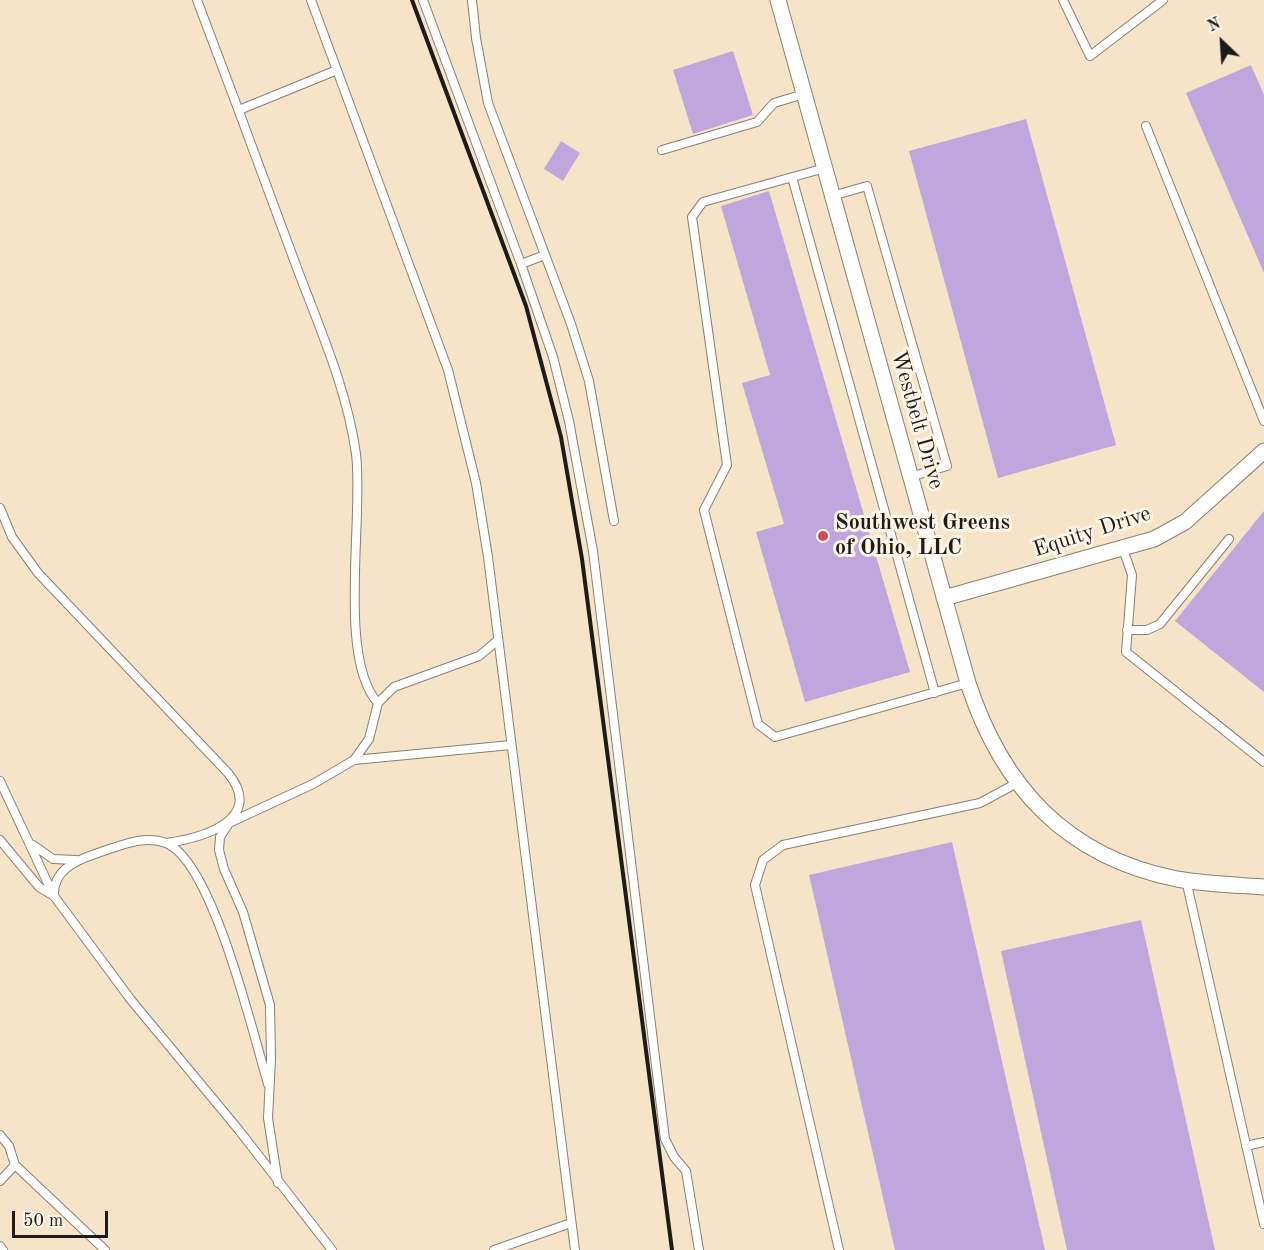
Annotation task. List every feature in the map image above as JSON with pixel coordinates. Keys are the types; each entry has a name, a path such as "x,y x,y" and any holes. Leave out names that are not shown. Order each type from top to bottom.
{"street":[{"name":"Westbelt Drive","path":"778,0 968,683 994,750 1017,783 1052,820 1087,844 1123,863 1186,880 1264,887"},
{"name":"Equity Drive","path":"944,598 1154,539 1185,522 1264,451"}],"lane":[{"path":"197,0 340,379 356,456 357,524 354,583 359,666 367,689 378,703"},
{"path":"311,0 448,370 476,483 575,1250"},
{"path":"423,0 553,357 584,494 665,1139 674,1157 686,1171 699,1250"},
{"path":"472,0 477,49 488,103 589,381 614,521"},
{"path":"1063,0 1090,56 1163,0"},
{"path":"239,110 337,70"},
{"path":"662,150 757,122 774,103 804,94"},
{"path":"1146,126 1264,421"},
{"path":"825,168 703,202 692,217 727,465 704,510 758,724 775,737 968,683"},
{"path":"792,177 935,693"},
{"path":"832,196 867,186 947,466 910,477"},
{"path":"521,264 545,255"},
{"path":"0,508 12,537 38,573 234,780 239,803 220,837 219,850 257,955 270,1005 268,1118 278,1184"},
{"path":"1127,630 1147,630 1160,624 1229,539"},
{"path":"1123,549 1132,574 1133,592 1126,652 1264,762"},
{"path":"31,843 53,859 70,861 146,839 166,843 200,836 313,784 354,760 369,739 378,703 394,687 470,660 498,640"},
{"path":"354,760 511,745"},
{"path":"0,781 54,896 131,1000 238,1129 278,1184 332,1250"},
{"path":"839,1250 755,885 764,860 783,846 803,840 980,803 1017,783"},
{"path":"0,840 39,887 54,896"},
{"path":"166,843 185,856 198,876 224,939 270,1091"},
{"path":"54,896 54,887 59,875 71,864 87,857"},
{"path":"1186,880 1264,1224"},
{"path":"0,1134 9,1146 15,1165 105,1250"},
{"path":"1246,1146 1264,1142"},
{"path":"0,1181 15,1165"},
{"path":"494,1250 571,1223"},
{"path":"0,1246 3,1250"}],"building":[{"path":"733,51 753,115 693,134 673,70"},
{"path":"1251,65 1264,95 1264,273 1186,93"},
{"path":"1026,119 1116,445 998,478 909,151"},
{"path":"561,141 580,153 563,181 544,169"},
{"path":"769,191 910,672 805,702 756,532 784,524 742,383 770,375 721,206"},
{"path":"1264,511 1264,692 1175,621"},
{"path":"952,842 1045,1250 895,1250 809,875"},
{"path":"1141,920 1215,1250 1067,1250 1001,951"}],"railway":[{"path":"412,0 526,306 561,437 582,559 672,1250"}],"place":[{"name":"Southwest Greens of Ohio, LLC","path":"823,536"}]}
